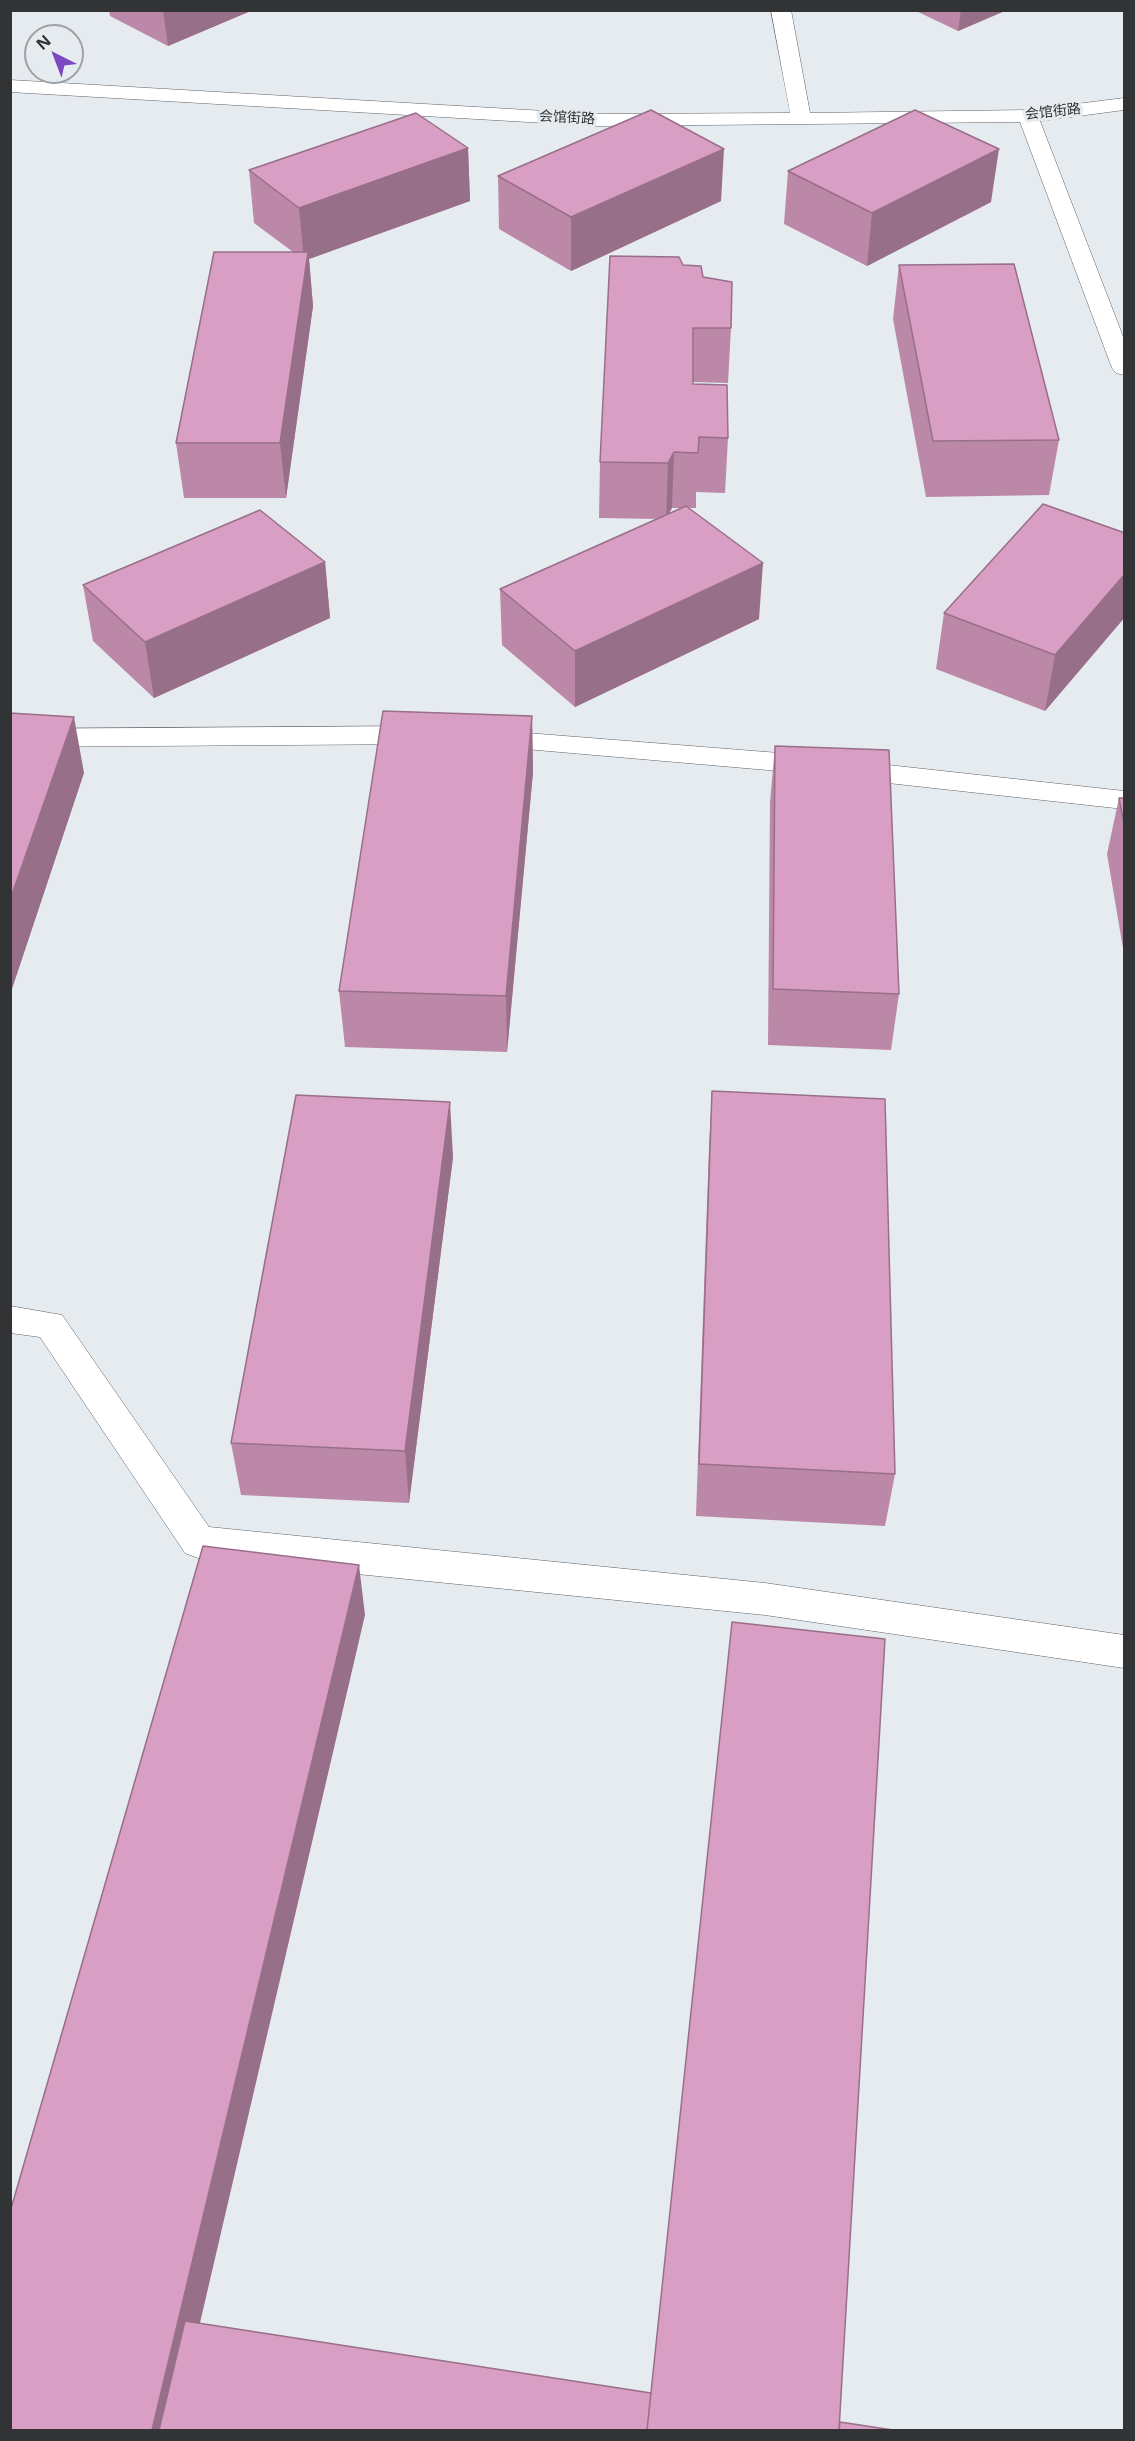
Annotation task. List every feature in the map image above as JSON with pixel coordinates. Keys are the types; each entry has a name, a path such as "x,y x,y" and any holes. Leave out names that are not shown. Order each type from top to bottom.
{"street":[{"path":"781,10 801,119"},
{"name":"会馆街路","path":"10,86 597,120 1028,116 1125,105"},
{"path":"1028,116 1125,368"},
{"path":"10,738 456,736 779,762 1125,800"},
{"path":"10,1319 50,1324 198,1542 765,1599 1125,1652"}],"building":[{"path":"651,110 724,149 571,217 498,176"},
{"path":"915,110 999,149 872,213 788,171"},
{"path":"416,113 468,148 299,208 249,170"},
{"path":"214,252 308,252 280,443 176,443"},
{"path":"610,256 679,257 683,265 701,266 703,277 732,282 731,328 693,328 693,384 727,385 728,438 699,437 698,453 674,452 668,463 600,462"},
{"path":"1014,264 1059,440 933,441 899,265"},
{"path":"1043,504 1125,533 1125,574 1055,655 944,613"},
{"path":"686,506 763,563 575,651 500,589"},
{"path":"260,510 325,562 145,642 83,585"},
{"path":"383,711 532,716 506,996 339,991"},
{"path":"10,713 74,717 10,900"},
{"path":"775,746 889,750 899,994 773,989"},
{"path":"1119,798 1125,798 1125,828"},
{"path":"712,1091 885,1099 895,1474 699,1464"},
{"path":"296,1095 450,1102 405,1451 231,1443"},
{"path":"203,1546 359,1565 152,2430 10,2430 10,2212"},
{"path":"732,1622 885,1639 839,2430 647,2430"},
{"path":"185,2321 651,2393 647,2430 159,2430"},
{"path":"840,2422 893,2430 839,2430"}]}
